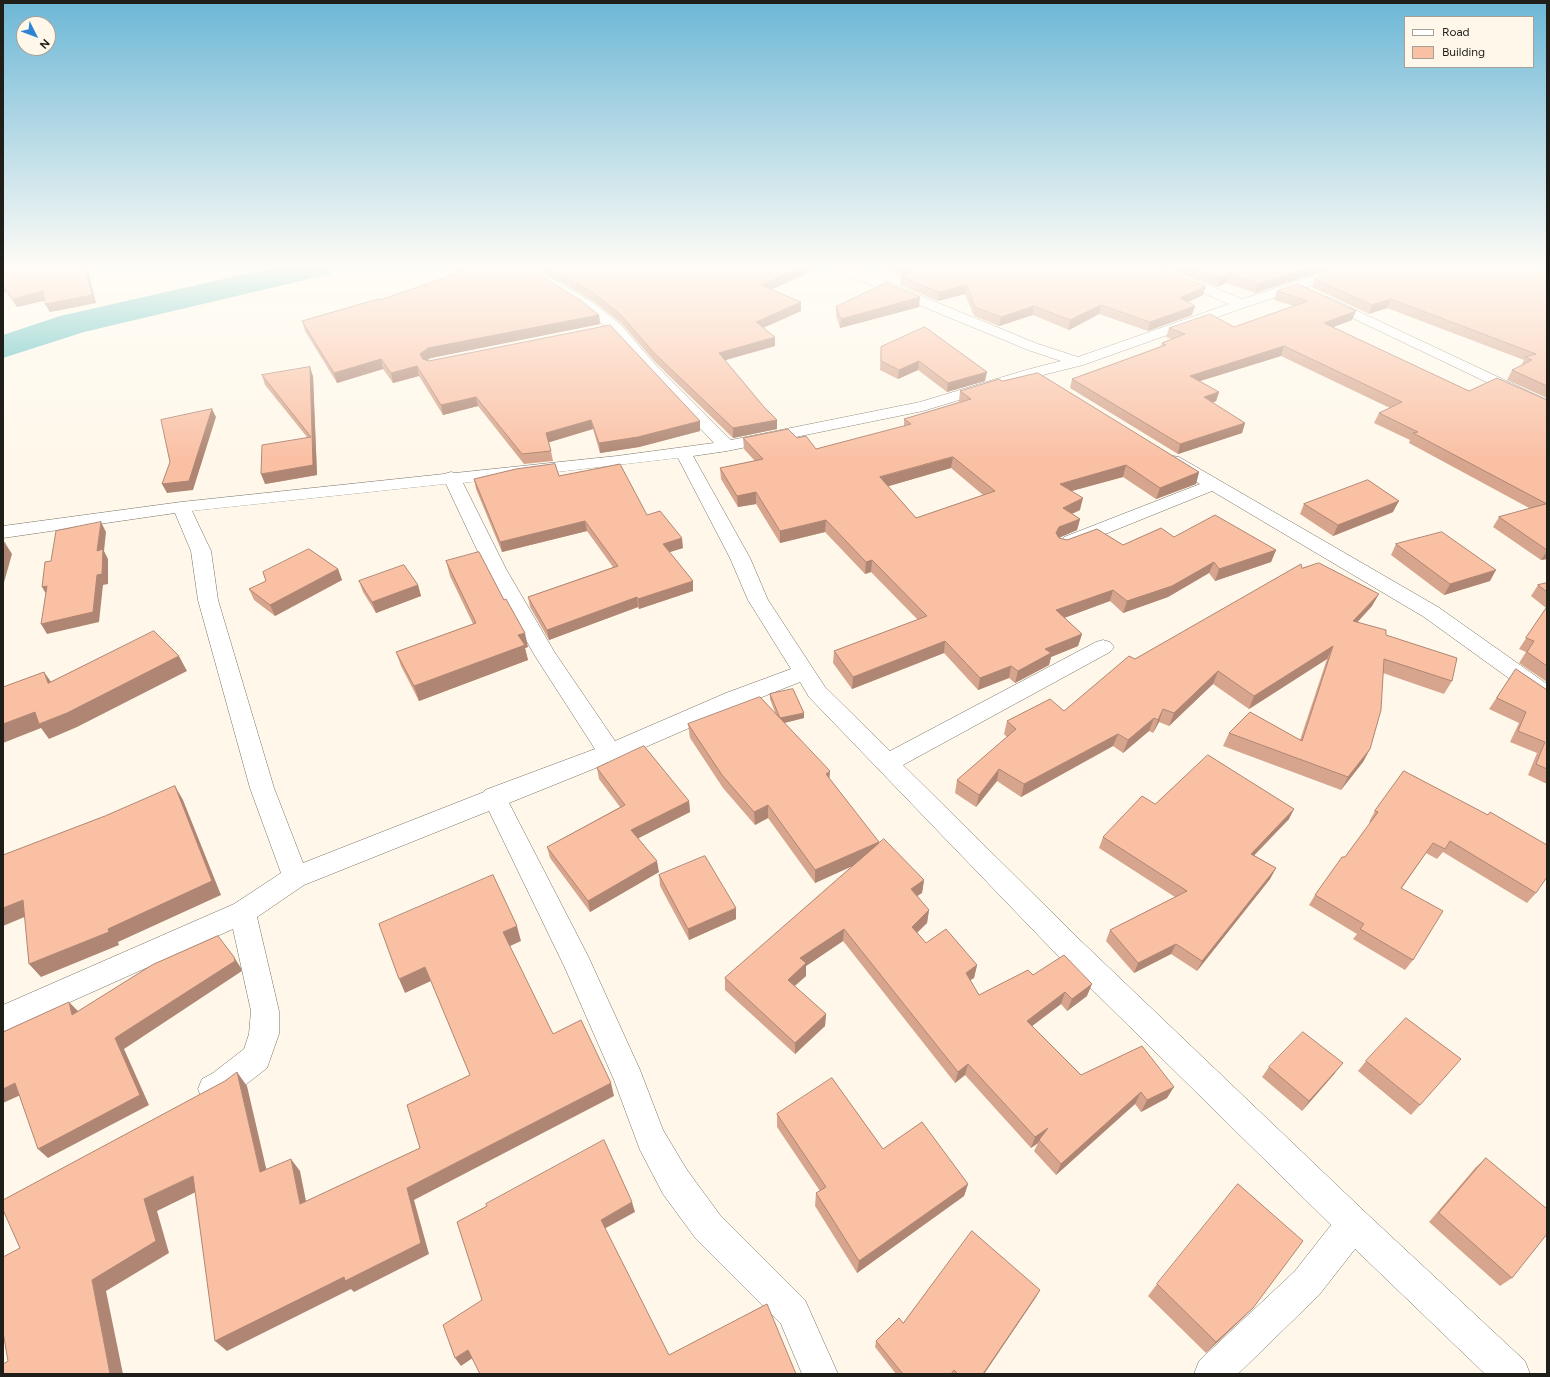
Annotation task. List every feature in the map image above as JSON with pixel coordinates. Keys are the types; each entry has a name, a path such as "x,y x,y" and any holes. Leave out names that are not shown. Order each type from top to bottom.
{"street":[{"path":"619,331 650,367 727,446"},
{"path":"995,331 1033,347 1078,362"},
{"path":"3,532 181,507 617,461 727,446 923,406 1031,373 1078,362 1164,331"},
{"path":"1391,331 1547,406"},
{"path":"1031,373 1050,385"},
{"path":"683,452 740,558 758,600 817,692 1071,950 1353,1224 1512,1374"},
{"path":"1160,453 1431,612 1547,695"},
{"path":"451,478 496,568 546,656 610,753"},
{"path":"1064,544 1213,485"},
{"path":"181,507 201,550 208,600 262,788 295,877"},
{"path":"887,763 1103,647"},
{"path":"3,1019 243,912 295,877 494,797 610,753 734,699 805,672"},
{"path":"494,797 578,965 629,1080 651,1139 675,1182 708,1227 793,1312 820,1374"},
{"path":"190,1102 224,1083 256,1058 264,1034 265,1011 243,912"},
{"path":"1212,1374 1307,1283 1353,1224"}],"building":[{"path":"308,331 515,331 428,348 420,354 423,359 429,361 579,331 616,331 700,421 638,437 599,443 591,420 546,433 551,451 522,454 476,397 441,405 417,366 391,373 381,359 334,373"},
{"path":"635,331 768,331 775,337 719,353 764,407 777,420 733,428 655,354"},
{"path":"916,331 931,331 987,372 948,383 919,361 899,370 881,361 881,347"},
{"path":"1178,331 1342,331 1469,391 1497,378 1547,400 1547,504 1413,433 1418,432 1379,413 1402,402 1284,346 1190,376 1219,392 1204,397 1245,423 1180,444 1072,379 1166,345 1162,343 1185,334"},
{"path":"1476,331 1547,331 1547,386 1512,370 1532,360 1525,357 1536,354"},
{"path":"310,367 313,465 261,474 262,445 311,437 262,375"},
{"path":"1038,373 1199,472 1160,488 1126,465 1060,484 1083,498 1063,508 1080,519 1059,527 1056,533 1059,538 1067,540 1097,529 1123,545 1161,528 1174,537 1215,515 1276,550 1219,569 1214,562 1172,586 1127,601 1113,590 1056,610 1082,634 1045,649 1051,653 1018,671 1011,666 980,678 945,641 853,677 834,651 927,616 872,560 866,562 826,520 780,531 756,492 737,496 720,468 763,459 743,438 788,429 797,438 806,436 816,449 911,424 904,419 971,399 960,391 999,379 1002,381","holes":["953,457 995,491 916,518 880,477"]},
{"path":"212,409 189,481 162,484 170,462 161,420"},
{"path":"555,464 559,476 620,464 647,515 660,511 682,538 663,544 693,581 638,599 637,597 547,630 528,597 618,566 585,521 500,542 474,479 516,469"},
{"path":"1368,480 1399,501 1338,525 1304,504"},
{"path":"1547,504 1547,550 1499,517"},
{"path":"101,522 97,551 103,549 102,574 97,575 93,612 41,624 47,586 42,587 45,562 51,561 56,531"},
{"path":"1442,532 1496,570 1450,584 1396,544"},
{"path":"309,549 338,569 270,605 249,589 266,581 263,572"},
{"path":"479,552 504,600 506,599 525,633 518,635 525,645 414,686 396,652 476,623 446,561"},
{"path":"1319,563 1379,594 1353,621 1386,630 1386,635 1457,658 1452,681 1384,659 1381,710 1370,749 1348,777 1229,733 1250,712 1302,741 1333,646 1254,696 1218,671 1174,713 1163,709 1158,720 1154,718 1128,740 1118,734 1024,784 999,769 979,795 957,780 1016,729 1007,721 1050,699 1064,711 1129,656 1135,659 1301,564 1302,568"},
{"path":"404,565 418,585 372,602 359,581"},
{"path":"1547,583 1547,592 1538,585"},
{"path":"1547,607 1547,666 1527,652 1534,641 1526,638"},
{"path":"154,631 179,656 67,713 39,724 35,712 3,724 3,687 44,672 48,683"},
{"path":"1516,669 1547,690 1547,769 1536,764 1545,742 1518,731 1526,712 1497,698"},
{"path":"793,689 804,713 780,718 770,694"},
{"path":"760,697 830,771 826,774 879,842 815,870 768,805 754,812 722,775 688,724"},
{"path":"644,746 689,801 631,830 657,861 588,901 547,847 625,805 597,768"},
{"path":"1208,755 1294,809 1251,854 1276,868 1202,961 1176,944 1138,963 1110,930 1187,891 1103,837 1142,796 1155,804"},
{"path":"1404,771 1488,815 1490,812 1547,845 1547,877 1536,893 1450,841 1445,849 1433,843 1401,888 1443,911 1413,960 1360,929 1364,924 1315,895 1342,857 1345,857 1378,812 1375,811"},
{"path":"175,786 212,881 108,929 109,932 29,964 23,900 3,908 3,855 105,816"},
{"path":"884,839 924,880 911,889 929,910 912,927 926,943 946,929 977,965 966,973 979,995 1028,970 1033,975 1064,955 1092,984 1072,999 1065,992 1027,1021 1081,1075 1142,1046 1174,1087 1147,1100 1141,1092 1061,1164 1039,1140 1048,1128 1035,1137 968,1064 958,1072 844,929 800,958 806,963 788,980 826,1014 795,1043 725,978"},
{"path":"705,856 736,908 688,929 659,875"},
{"path":"493,875 517,926 503,932 553,1034 581,1020 611,1083 407,1188 421,1243 345,1281 344,1277 215,1341 193,1176 144,1199 156,1241 92,1280 110,1374 3,1374 3,1364 8,1361 3,1332 3,1257 20,1248 3,1210 3,1200 225,1081 237,1072 260,1172 291,1159 300,1204 420,1148 407,1105 470,1075 425,967 399,979 379,924"},
{"path":"218,936 234,957 235,961 115,1038 140,1095 38,1149 15,1083 3,1089 3,1032 69,1002 72,1015 152,965"},
{"path":"1406,1018 1461,1059 1420,1105 1366,1061"},
{"path":"1303,1032 1343,1063 1309,1101 1269,1067"},
{"path":"832,1078 883,1149 922,1122 968,1184 859,1261 816,1193 826,1187 777,1114"},
{"path":"604,1140 632,1202 601,1220 669,1355 767,1304 796,1374 480,1374 468,1350 455,1358 443,1325 482,1300 457,1222 487,1206 486,1204"},
{"path":"1486,1158 1547,1209 1547,1234 1512,1278 1439,1213"},
{"path":"1238,1184 1303,1241 1253,1308 1216,1342 1157,1284"},
{"path":"972,1231 1040,1290 983,1374 958,1374 954,1370 951,1374 903,1374 876,1341 899,1318 903,1323"}],"waterway":[{"path":"3,347 51,331"}]}
